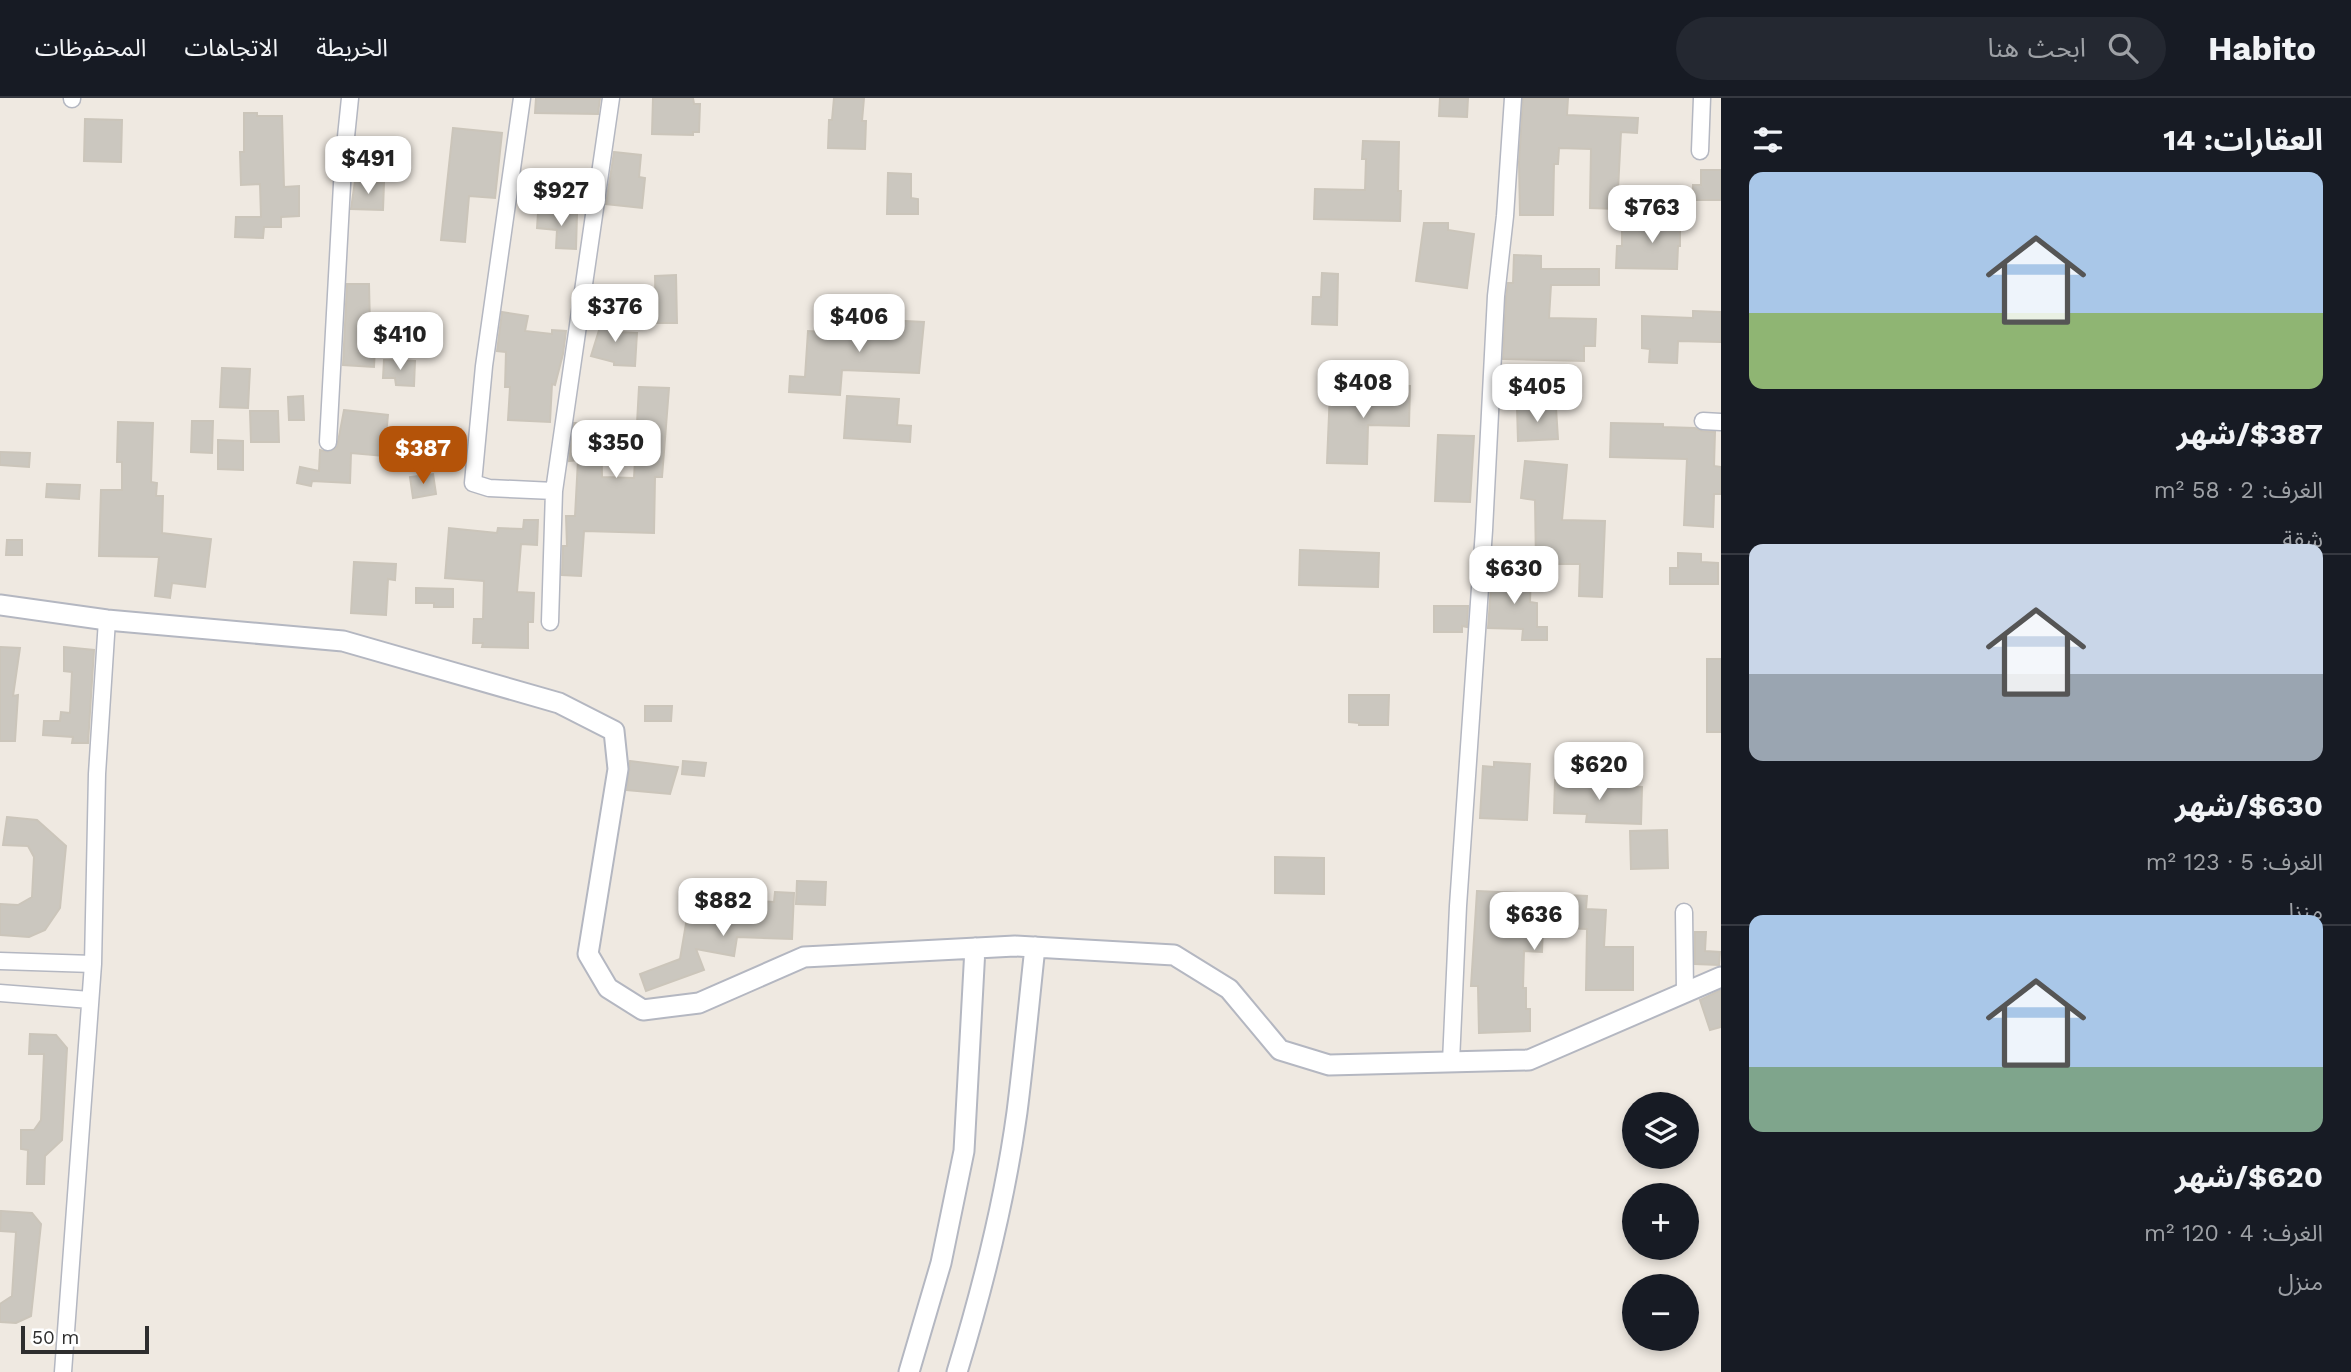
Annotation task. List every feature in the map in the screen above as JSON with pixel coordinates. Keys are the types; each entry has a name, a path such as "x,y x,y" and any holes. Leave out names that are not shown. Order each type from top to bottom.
{"street":[{"path":"328,442 349,98"},
{"path":"522,98 484,366 473,483 489,488 554,491"},
{"path":"551,622 554,491 611,98"},
{"path":"1451,1062 1459,878 1485,530 1496,296 1505,216 1513,98"},
{"path":"1700,151 1702,98"},
{"path":"1703,421 1721,422"},
{"path":"0,605 107,620 343,641 559,703 614,731 618,769 588,954 608,988 643,1010 699,1003 804,957 1035,947 1174,955 1229,989 1280,1050 1329,1065 1529,1060 1721,976"},
{"path":"63,1372 93,964 97,774 107,620"},
{"path":"1684,912 1685,992"},
{"path":"957,1372 980,1295 1006,1177 1017,1113 1035,947"},
{"path":"909,1372 941,1263 964,1151 975,948"},
{"path":"0,961 93,964"},
{"path":"0,993 90,1000"}],"building":[{"path":"536,98 600,98 598,114 535,113"},
{"path":"653,98 693,98 694,104 700,104 699,132 693,132 693,135 652,134"},
{"path":"834,98 864,98 862,121 866,121 865,149 828,148 829,120 832,120"},
{"path":"1440,98 1468,98 1467,117 1439,116"},
{"path":"1523,98 1568,98 1567,115 1638,118 1637,133 1621,132 1617,209 1590,208 1591,149 1559,148 1558,164 1554,164 1553,215 1520,215 1519,162"},
{"path":"244,113 282,116 284,187 299,186 299,216 281,217 281,227 264,227 263,238 235,237 236,217 261,217 260,184 241,185 240,152 244,152"},
{"path":"85,119 122,120 121,162 84,161"},
{"path":"453,128 502,133 495,198 469,196 465,242 441,240"},
{"path":"1363,141 1399,142 1400,221 1314,219 1315,189 1365,190 1366,159 1362,159"},
{"path":"614,152 641,155 639,177 645,178 642,208 606,204"},
{"path":"1701,170 1721,170 1721,200 1693,200 1693,185 1701,185"},
{"path":"888,173 911,174 911,198 918,199 918,214 887,214"},
{"path":"355,181 384,183 383,210 351,209"},
{"path":"538,213 577,214 576,249 556,248 557,230 537,228"},
{"path":"1657,213 1684,213 1677,269 1616,268 1617,246 1622,246 1622,229 1657,230"},
{"path":"1424,223 1448,223 1448,230 1474,234 1467,288 1416,281"},
{"path":"1514,255 1541,256 1541,269 1599,269 1599,285 1551,285 1549,318 1596,319 1595,346 1584,346 1584,361 1503,359 1506,297 1508,283 1513,283"},
{"path":"1322,273 1338,274 1337,325 1312,324 1313,297 1321,297"},
{"path":"676,275 677,323 656,323 655,276"},
{"path":"347,284 369,284 370,327 376,328 374,367 343,365"},
{"path":"1693,311 1721,312 1721,342 1678,341 1677,363 1649,362 1650,349 1642,348 1642,316 1693,318"},
{"path":"502,312 528,316 525,331 552,334 552,330 566,331 555,385 552,384 550,422 508,420 510,387 505,387 506,352 497,351"},
{"path":"604,314 618,316 616,332 637,333 635,366 614,365 614,362 591,356"},
{"path":"865,319 924,322 919,373 842,370 840,395 789,392 790,376 805,377 808,331 864,334"},
{"path":"384,360 415,361 414,386 396,385 395,378 383,378"},
{"path":"222,368 250,369 248,408 220,407"},
{"path":"1380,385 1410,386 1409,426 1368,425 1367,464 1327,463 1330,391 1379,392"},
{"path":"639,387 669,388 662,477 655,477 654,533 584,531 581,576 562,575 563,546 567,546 566,516 575,516 578,460 569,461 574,423 601,423 602,477 634,478"},
{"path":"303,396 304,420 289,420 288,397"},
{"path":"847,396 899,399 897,425 911,426 910,442 844,438"},
{"path":"1531,406 1531,409 1556,408 1558,439 1518,441 1517,407"},
{"path":"344,410 388,415 384,456 351,453 350,483 312,481 311,486 297,483 300,467 319,471 320,450 328,452 337,447"},
{"path":"250,411 278,411 279,442 251,442"},
{"path":"192,421 213,421 212,453 191,452"},
{"path":"118,422 153,423 151,482 157,483 156,496 163,496 162,533 211,539 205,587 172,583 170,598 155,596 159,557 99,556 101,490 122,490 122,462 117,462"},
{"path":"1611,423 1663,424 1663,427 1715,432 1714,466 1721,467 1721,494 1714,494 1713,527 1684,525 1687,459 1610,457"},
{"path":"1438,435 1474,436 1470,502 1435,501"},
{"path":"218,440 243,441 243,470 218,469"},
{"path":"0,452 30,453 29,467 0,465"},
{"path":"1525,461 1567,465 1562,520 1605,521 1602,597 1579,596 1580,564 1536,564 1535,500 1521,498"},
{"path":"433,474 436,494 413,498 410,477"},
{"path":"47,484 80,485 79,499 46,497"},
{"path":"524,520 538,520 537,545 521,544 517,592 534,593 533,622 528,622 528,648 482,647 483,643 473,643 474,619 483,619 484,581 445,578 449,528 497,533 498,528 523,529"},
{"path":"7,540 22,540 22,555 6,555"},
{"path":"1300,550 1379,553 1378,587 1299,585"},
{"path":"1678,553 1701,554 1701,562 1718,563 1718,584 1670,584 1670,568 1678,568"},
{"path":"354,562 396,564 395,580 388,579 386,615 351,613"},
{"path":"1492,573 1531,575 1530,602 1537,603 1537,627 1547,627 1547,640 1522,640 1523,629 1488,628"},
{"path":"416,588 453,589 453,607 416,603"},
{"path":"1434,606 1468,606 1467,627 1462,626 1462,632 1434,632"},
{"path":"0,647 20,648 13,696 18,695 15,741 0,741"},
{"path":"64,647 94,650 88,743 72,743 73,737 43,735 44,721 60,721 61,712 70,713 72,672 64,671"},
{"path":"1707,659 1721,659 1721,732 1707,732"},
{"path":"1349,695 1389,695 1388,725 1359,725 1349,722"},
{"path":"645,706 672,706 671,721 645,721"},
{"path":"630,761 678,767 670,794 627,790"},
{"path":"683,761 706,763 704,776 682,774"},
{"path":"1494,762 1530,764 1527,820 1480,818 1483,766 1494,767"},
{"path":"1555,780 1582,781 1582,785 1642,787 1641,824 1586,822 1587,814 1554,813"},
{"path":"7,817 37,820 66,846 60,908 45,930 29,937 0,935 0,904 18,905 32,897 34,857 28,846 3,845"},
{"path":"1667,830 1668,868 1631,869 1630,831"},
{"path":"1275,857 1324,858 1324,894 1275,893"},
{"path":"797,881 826,882 825,905 796,904"},
{"path":"1477,891 1587,896 1586,909 1606,910 1604,947 1633,947 1633,990 1586,990 1587,929 1543,927 1542,952 1524,951 1523,988 1526,988 1526,1009 1530,1009 1530,1031 1479,1033 1478,986 1471,986"},
{"path":"775,892 794,893 792,939 737,937 734,956 696,949 704,970 646,991 640,974 680,959 688,912 758,922 759,901 774,902"},
{"path":"1695,932 1706,932 1705,951 1720,952 1719,965 1695,964"},
{"path":"1721,990 1721,1027 1710,1030 1700,1000"},
{"path":"30,1034 56,1035 67,1048 62,1140 45,1156 44,1184 27,1184 28,1150 21,1149 21,1130 34,1130 41,1120 44,1054 29,1054"},
{"path":"1,1211 32,1213 41,1224 31,1316 16,1323 0,1322 0,1304 12,1296 16,1232 0,1231"}]}
